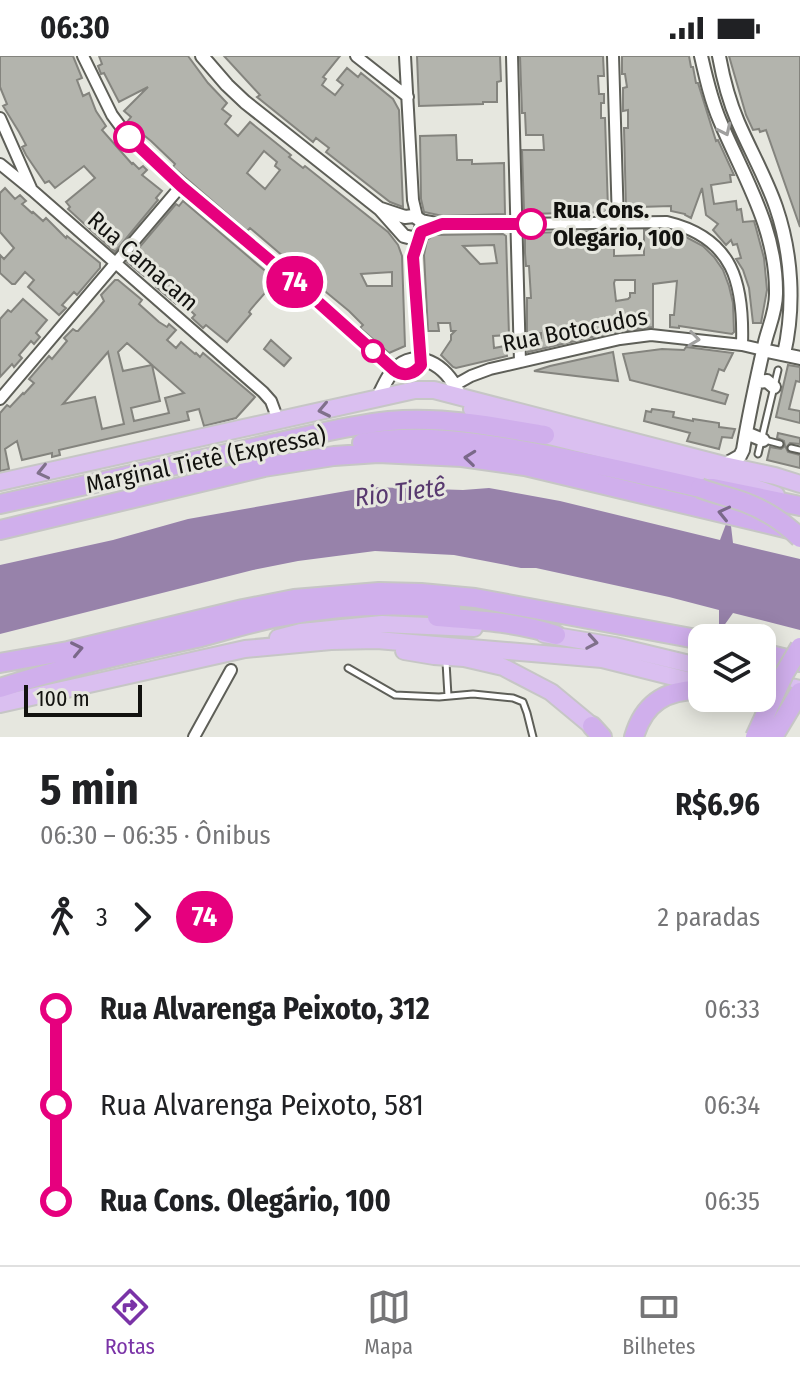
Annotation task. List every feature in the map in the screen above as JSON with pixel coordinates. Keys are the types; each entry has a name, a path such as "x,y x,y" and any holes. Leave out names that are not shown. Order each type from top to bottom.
{"highway":[{"path":"0,482 415,390 457,390 578,428 797,482"},
{"path":"400,394 485,413 545,435"},
{"path":"0,504 329,431 389,421 435,420 476,423 545,435 744,484 800,506"},
{"path":"329,431 454,432 562,450 580,460"},
{"path":"264,467 279,456 372,441 430,439 478,443 580,460 700,488 763,510 800,538"},
{"name":"Marginal Tietê (Expressa)","path":"0,530 264,467 378,453 492,460 547,470 800,531"},
{"path":"700,488 800,506"},
{"path":"0,663 68,651 243,609 306,598 379,592 475,598 688,637"},
{"path":"3,700 92,661 279,617 384,605 482,610 508,603"},
{"path":"279,617 290,621 377,615 440,617 495,621 556,635"},
{"path":"267,646 277,638 301,632 382,624 556,635 688,664"},
{"path":"3,700 267,646 331,641 377,640 602,659 688,680"},
{"path":"377,640 399,651 464,658 503,667 551,692 597,732"},
{"path":"755,737 800,647"},
{"path":"776,656 800,662"},
{"path":"773,737 800,691 776,685"},
{"path":"634,737 643,715 662,697 688,689"},
{"path":"776,700 800,704"}],"street":[{"path":"83,56 101,95 132,142 394,370 407,375 419,368 420,359 405,56"},
{"path":"202,56 245,102 380,209 411,225 667,222 683,226 711,241 731,267 739,284 742,345"},
{"path":"356,56 408,97"},
{"path":"512,56 520,362"},
{"path":"613,56 618,222"},
{"path":"701,56 708,86 760,210 774,259 776,298 743,450 740,456 724,465"},
{"path":"719,56 737,118 765,179 780,222 791,289 790,327 784,354"},
{"path":"708,86 725,81"},
{"name":"Rua Camacam","path":"0,118 32,190 263,392 271,401 278,420"},
{"path":"0,164 32,190"},
{"path":"0,399 181,186"},
{"name":"Rua Botocudos","path":"457,390 471,376 490,369 620,339 651,335 742,345 800,358"},
{"path":"420,359 440,368 457,390"},
{"path":"377,399 394,370"},
{"path":"756,382 767,381 774,387"},
{"path":"746,433 763,440"},
{"path":"194,737 231,670"}],"lane":[{"path":"758,454 778,370"},
{"path":"763,440 780,444"},
{"path":"791,448 800,450"},
{"path":"446,657 448,696"},
{"path":"348,668 395,695 473,694 513,698 523,702 533,737"}],"water":[{"name":"Rio Tietê","path":"369,487 489,488 560,501 720,540 726,524 731,526 733,543 800,559 800,630 733,613 725,624 719,624 719,610 536,568 454,555 375,551 253,570 0,634 0,565 113,540 188,519"}],"building":[{"path":"0,56 73,56 82,78 77,80 83,96 89,93 106,126 102,130 132,164 147,170 142,175 162,191 115,252 68,209 70,207 66,202 95,178 84,166 55,188 49,181 45,183 26,155 22,147 26,145 3,106 7,104 0,87"},
{"path":"99,56 188,56 227,103 222,109 231,116 225,124 238,136 250,122 291,155 289,157 303,168 305,166 388,232 402,256 405,346 389,353 360,328 363,325 349,311 297,268 286,254 284,257 250,228 247,231 173,167 175,164 151,141 141,133 139,136 127,122 131,117 124,111 148,87 119,102 104,73 101,74 98,66 102,64","holes":["264,151 277,162 275,166 280,170 265,189 247,173","392,272 392,286 367,286 361,274"]},
{"path":"224,56 340,56 323,77 326,79 322,85 335,95 343,85 337,80 347,68 358,77 361,73 393,99 399,110 403,207 390,202 326,152 329,148 316,138 313,142 257,97 260,95"},
{"path":"417,56 500,56 501,81 497,82 497,102 419,106"},
{"path":"520,56 603,56 604,76 598,76 599,94 604,94 601,118 605,118 608,209 605,212 527,214 524,211 522,150 544,150 543,135 526,135"},
{"path":"622,56 689,56 716,141 734,175 730,175 731,182 711,185 714,204 736,201 743,222 754,221 756,228 764,258 767,290 761,323 753,323 749,288 736,259 741,258 737,244 733,245 731,240 726,245 713,230 718,224 706,215 702,188 691,218 671,211 671,206 626,210 624,128 628,128 628,110 623,111 623,88 627,87 625,74 622,74"},
{"path":"729,56 800,56 800,227 766,130 753,130 746,115"},
{"path":"456,135 457,160 472,160 472,164 504,163 505,214 443,216 424,212 420,136"},
{"path":"5,188 15,199 20,195 26,201 22,204 32,213 43,221 46,218 66,238 100,263 100,268 77,295 74,292 62,305 66,308 59,315 28,287 34,280 25,272 15,284 0,273 0,255 4,259 14,248 0,232 0,193"},
{"path":"183,201 270,275 267,279 272,285 227,342 206,325 203,328 180,300 176,304 156,287 160,283 147,272 144,276 127,262 176,204 179,206"},
{"path":"644,230 666,230 703,246 723,270 729,286 734,332 670,327 677,281 653,284 653,327 618,331 528,352 527,341 541,338 541,333 527,334 527,298 531,298 525,253 525,236 528,233 599,231 599,235 614,235 614,256 644,255","holes":["615,280 635,280 635,293 630,293 628,299 616,301"]},
{"path":"434,235 506,236 509,335 493,336 494,348 505,346 507,356 456,368 441,355 455,331 451,331 450,323 438,323 439,331 428,331 424,255 427,240","holes":["494,245 497,263 480,264 463,246"]},
{"path":"118,280 142,300 139,304 159,322 167,327 169,324 176,330 167,340 176,348 181,342 200,357 203,353 255,397 236,418 204,426 199,409 187,412 189,420 59,450 60,455 52,457 52,453 22,460 17,441 5,449 9,469 0,471 0,413 34,383 29,379 49,356 52,359 67,341 64,338 73,329 78,331 94,313 104,301 101,295","holes":["127,343 152,365 123,371 118,352","108,352 124,424 102,429 95,397 63,404","152,365 184,393 165,398 169,413 134,421 131,408 160,401"]},
{"path":"23,299 47,320 36,333 40,337 34,344 31,341 19,355 22,358 0,377 0,319"},
{"path":"271,340 291,358 284,366 264,349"},
{"path":"686,347 733,353 724,371 719,369 712,390 728,395 725,404 630,380 623,354 662,349 684,350"},
{"path":"613,352 618,381 534,371 550,366"},
{"path":"788,365 800,367 800,382 796,381 789,409 800,411 800,423 776,417"},
{"path":"652,409 674,412 673,417 719,423 719,427 735,429 732,438 722,437 719,449 687,441 690,433 644,421 646,411 651,412"},
{"path":"778,433 800,438 800,444 790,443 786,448 788,452 800,455 800,468 767,460 770,447 781,449 785,446 784,441 777,438"}],"bus line":[{"name":"74","path":"129,137 181,186 402,374 407,375 421,365 413,257 421,232 442,224 531,224"}],"place":[{"name":"Rua Cons. Olegário, 100","path":"531,224"}]}
